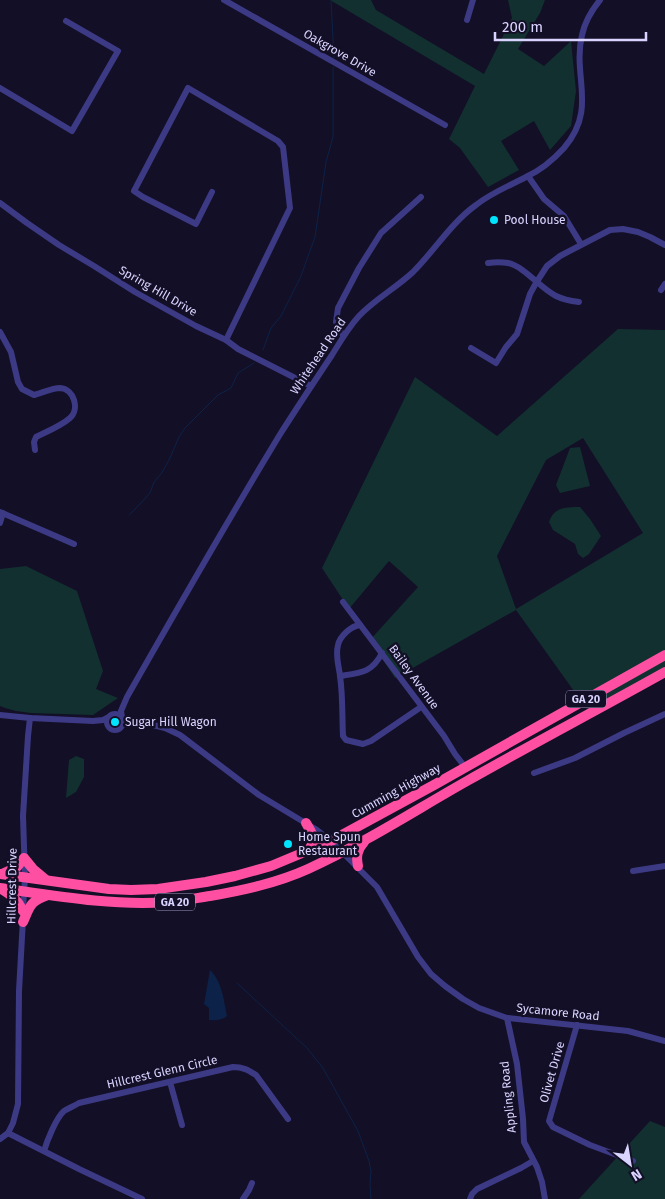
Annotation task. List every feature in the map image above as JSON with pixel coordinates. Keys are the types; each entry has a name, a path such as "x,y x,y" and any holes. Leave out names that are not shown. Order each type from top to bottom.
{"highway":[{"name":"Cumming Highway","path":"1,874 109,889 131,890 158,889 206,882 271,866 331,841 665,655"},
{"name":"Cumming Highway","path":"0,888 103,902 130,903 170,902 192,899 244,890 274,882 306,870 342,852 665,672"},
{"path":"306,824 314,840 308,851"},
{"path":"358,866 356,857 366,839"},
{"path":"1,874 17,867 24,858 46,880"},
{"path":"0,888 17,900 23,911"},
{"path":"23,922 32,903 48,895"}],"street":[{"name":"Oakgrove Drive","path":"224,0 445,125"},
{"path":"467,20 473,0"},
{"name":"Whitehead Road","path":"122,718 121,711 128,697 230,516 343,336 373,303 412,273 427,258 473,206 528,176 564,148 575,131 582,108 581,36 585,22 600,0"},
{"path":"0,88 72,131 118,51 66,21"},
{"path":"212,192 196,224 143,198 134,191 188,88 278,140 283,147 290,208 225,340"},
{"path":"528,176 544,199 564,216 581,244"},
{"path":"343,336 336,322 338,308 359,268 381,232 422,197"},
{"name":"Spring Hill Drive","path":"0,203 27,224 135,292 225,340 238,349 311,386"},
{"path":"470,348 496,363 517,334 530,294 547,266 581,244 610,230 623,230 638,232 665,245"},
{"path":"488,263 510,264 527,273 555,296 564,300 579,302"},
{"path":"0,332 11,352 18,382 22,389 34,395 59,388 67,390 72,395 75,404 74,413 69,419 36,437 34,442 35,450"},
{"path":"0,523 2,512 74,544"},
{"name":"Bailey Avenue","path":"343,602 444,736 465,767"},
{"path":"360,625 355,626 345,634 337,646 343,736 346,740 363,744 371,741 421,707"},
{"path":"340,676 362,673 377,663 382,653"},
{"name":"Whitehead Road","path":"111,716 128,697"},
{"path":"0,715 93,721 103,720 117,714 122,718 140,724"},
{"path":"534,773 575,758 665,714"},
{"path":"109,728 107,722 111,716"},
{"name":"Hillcrest Drive","path":"8,1133 18,1104 19,991 25,877 23,816 30,718"},
{"path":"121,728 124,724 122,718"},
{"path":"93,721 103,724 114,731 140,724"},
{"name":"Sycamore Road","path":"140,724 166,728 180,735 258,795 331,841 377,887 414,950 431,974 463,999 479,1008 507,1018 628,1031 665,1041"},
{"path":"633,871 665,866"},
{"name":"Appling Road","path":"507,1018 517,1064 524,1142 537,1167 545,1199"},
{"name":"Olivet Drive","path":"577,1025 549,1121 553,1127 590,1145 633,1161"},
{"name":"Hillcrest Glenn Circle","path":"44,1151 45,1145 60,1116 79,1103 233,1067 241,1067 256,1075 288,1119"},
{"path":"170,1082 182,1125"},
{"path":"0,1139 8,1133 142,1199"},
{"path":"470,1199 477,1189 533,1161"},
{"path":"243,1199 252,1183"}],"green space":[{"path":"330,0 371,0 376,10 484,74 512,18 508,0 545,0 540,13 518,49 544,66 571,41 576,91 571,126 550,150 534,121 501,141 519,170 488,187 460,148 449,139 475,86"},
{"path":"618,329 665,330 665,674 591,715 516,610 395,678 370,640 418,587 389,561 349,609 322,568 415,377 497,436","holes":["583,438 643,533 516,609 497,556 546,460"]},
{"path":"580,447 590,486 560,493 556,485 570,448"},
{"path":"580,507 601,536 589,554 583,558 578,554 575,544 553,530 549,522 554,513 561,509"},
{"path":"26,566 77,591 103,671 96,689 118,698 93,715 31,713 0,706 0,569"},
{"path":"76,756 84,759 84,777 76,792 66,798 69,760"},
{"path":"650,1121 665,1127 665,1199 579,1199"}],"water":[{"path":"210,970 220,985 227,1016 216,1020 209,1020 209,1008 204,1004"}],"waterway":[{"path":"331,0 334,58"},
{"path":"263,350 271,328 281,316 301,276 315,237 326,162 333,137 333,67"},
{"path":"129,515 150,493 154,482 161,474 185,428 218,395 231,388 238,373 254,363"},
{"path":"237,983 307,1048 323,1068 358,1131 369,1161 371,1199"}],"place":[{"name":"Pool House","path":"494,220"},
{"name":"Sugar Hill Wagon","path":"115,722"},
{"name":"Home Spun Restaurant","path":"288,844"}]}
